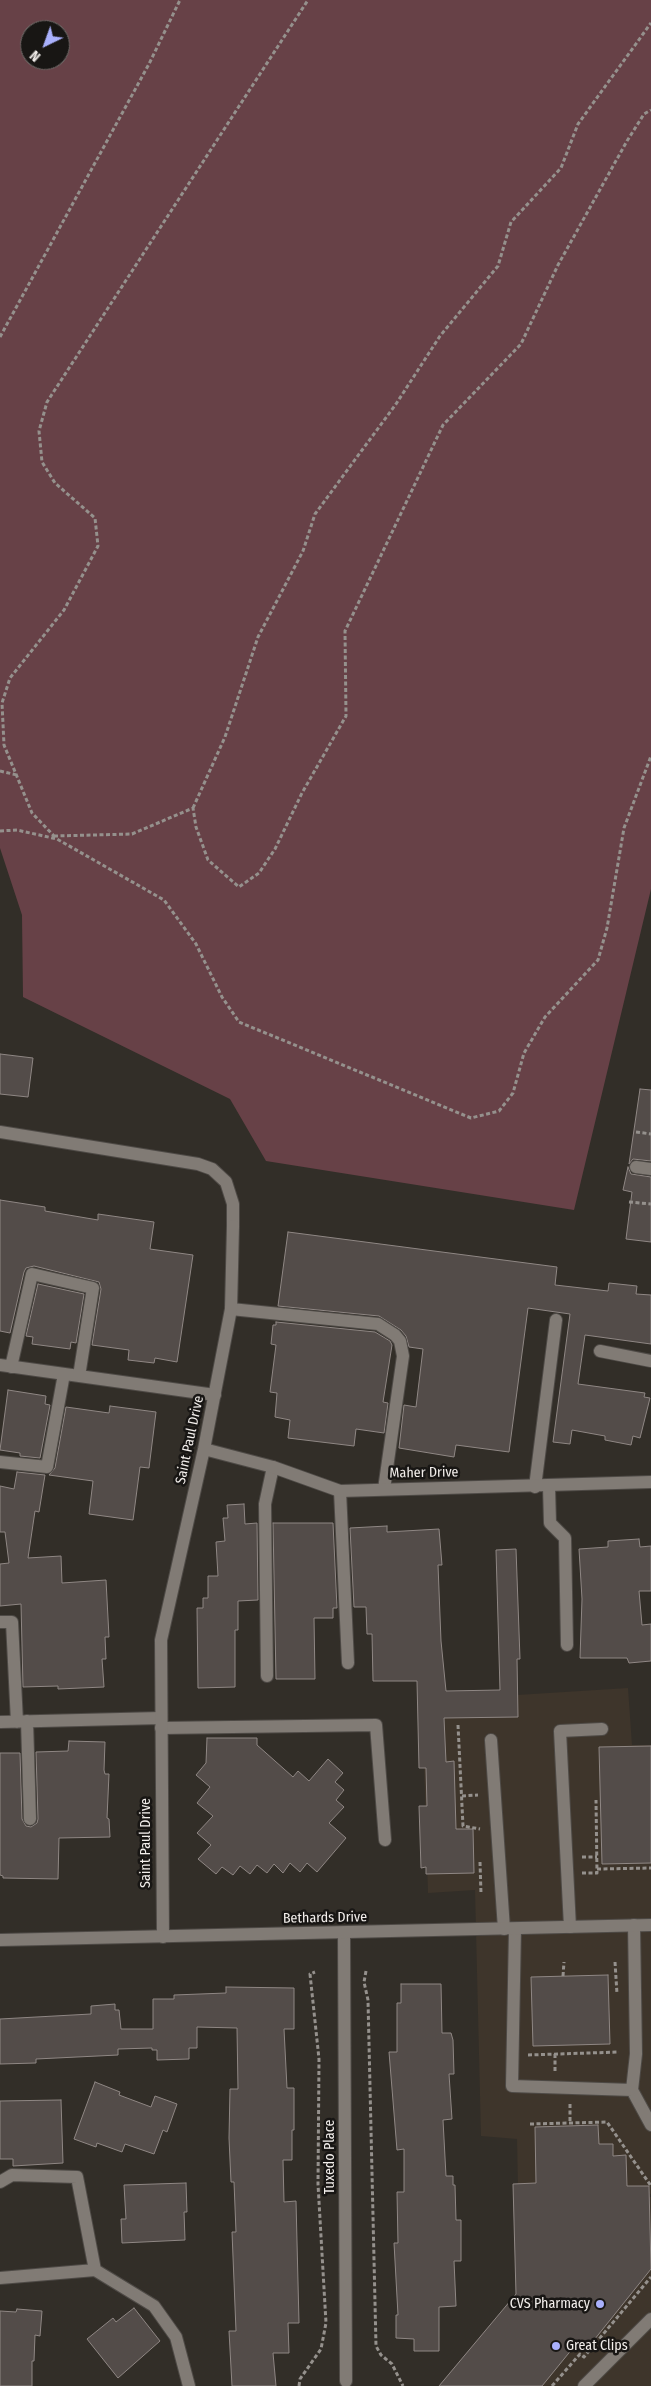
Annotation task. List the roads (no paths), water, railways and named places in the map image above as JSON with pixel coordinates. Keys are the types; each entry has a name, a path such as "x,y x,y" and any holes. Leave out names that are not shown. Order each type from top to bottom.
{"street":[{"name":"Saint Paul Drive","path":"0,1132 198,1164 212,1170 226,1182 233,1204 231,1309 204,1449 161,1640 163,1937"},
{"path":"636,1167 651,1169"},
{"path":"79,1376 93,1288 32,1274 5,1366 215,1395"},
{"path":"231,1309 378,1324 396,1335 400,1342 402,1356 384,1489"},
{"path":"535,1487 556,1320"},
{"path":"600,1351 651,1361"},
{"path":"0,1462 47,1467 64,1374"},
{"name":"Maher Drive","path":"204,1449 273,1467 340,1491 549,1487 651,1482"},
{"path":"266,1676 265,1504 273,1467"},
{"path":"549,1487 550,1523 565,1538 567,1645"},
{"path":"340,1491 348,1663"},
{"path":"0,1622 12,1622 30,1819"},
{"path":"0,1722 376,1725 385,1840"},
{"path":"570,1927 560,1730 602,1729"},
{"path":"491,1740 510,1929 512,2086 632,2090"},
{"path":"634,1925 636,2054 632,2090 651,2125"},
{"name":"Bethards Drive","path":"0,1940 651,1925"},
{"name":"Tuxedo Place","path":"344,1933 346,2381"},
{"path":"0,2182 12,2175 77,2178 95,2270"},
{"path":"0,2278 95,2270 154,2306 176,2337 189,2386"},
{"path":"584,2386 651,2319"}],"place":[{"name":"CVS Pharmacy","path":"600,2304"},
{"name":"Great Clips","path":"556,2346"}]}
